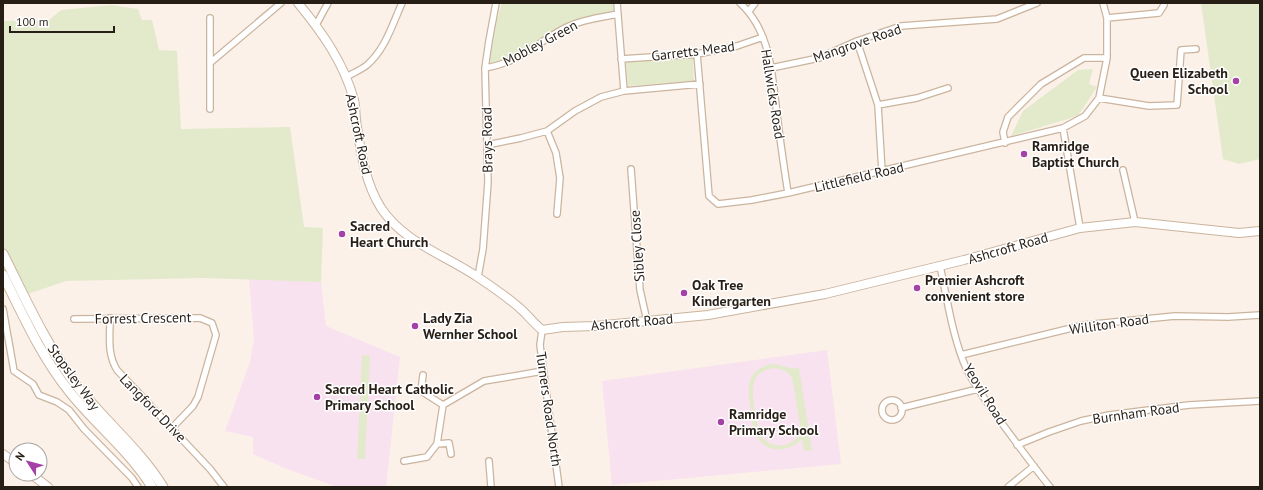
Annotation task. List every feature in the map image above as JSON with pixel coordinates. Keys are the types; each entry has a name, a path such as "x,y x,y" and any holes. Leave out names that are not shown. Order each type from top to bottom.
{"main road":[{"name":"Stopsley Way","path":"3,254 39,327 74,383 96,409 134,448 163,487"},
{"name":"Stopsley Way","path":"3,275 44,356 55,372 82,408 133,460 152,487"}],"street":[{"path":"210,63 281,3"},
{"name":"Ashcroft Road","path":"298,3 329,44 346,77 354,101 357,128 366,175 382,208 393,222 407,235 478,277 510,300 542,330 708,315 825,294 940,266 1080,228 1135,222 1239,233 1260,232"},
{"path":"316,25 328,3"},
{"path":"346,77 359,71 369,64 376,56 384,43 402,3"},
{"name":"Brays Road","path":"478,277 483,249 488,182 485,68 496,3"},
{"path":"617,3 624,91"},
{"name":"Hallwicks Road","path":"740,3 749,11 768,50 788,193"},
{"path":"749,11 755,3"},
{"name":"Mangrove Road","path":"771,68 819,58 857,41 901,26 997,19 1037,3"},
{"path":"1005,143 1003,132 1008,117 1041,84 1084,58 1107,58 1107,18 1103,3"},
{"path":"1107,18 1159,12 1164,3"},
{"name":"Mobley Green","path":"485,68 499,66 519,57 557,32 585,20 618,14"},
{"path":"210,18 210,109"},
{"name":"Garretts Mead","path":"622,59 697,54 738,46 763,37"},
{"path":"857,41 878,105 882,172"},
{"path":"1099,98 1148,106 1178,105 1181,50 1196,49"},
{"name":"Littlefield Road","path":"697,54 709,196 718,204 752,200 788,193 1005,143 1063,128 1085,116 1099,98 1107,58"},
{"path":"487,145 547,131 575,111 601,97 624,91 700,84"},
{"path":"878,105 917,98 948,88"},
{"path":"1063,128 1080,228"},
{"path":"547,131 556,153 560,178 558,214"},
{"name":"Sibley Close","path":"631,169 640,290 647,321"},
{"path":"1123,170 1135,222"},
{"name":"Yeovil Road","path":"940,266 961,355 967,371 1017,445 1050,487"},
{"name":"Stopsley Way","path":"3,309 14,371 33,384 39,395 58,402 69,410 84,429 132,478 138,487"},
{"name":"Williton Road","path":"961,355 1084,325 1175,316 1228,317 1260,315"},
{"name":"Langford Drive","path":"110,318 110,350 112,362 117,370 210,469 224,487"},
{"name":"Forrest Crescent","path":"74,319 200,318 212,323 216,335 198,397 193,406 172,428"},
{"name":"Turners Road North","path":"542,330 540,345 559,487"},
{"path":"443,405 484,381 543,371"},
{"path":"423,375 421,390 443,405"},
{"path":"901,408 978,389"},
{"name":"Burnham Road","path":"1017,445 1081,421 1110,415 1190,405 1260,401"},
{"path":"404,461 427,457 437,444 443,405"},
{"path":"437,444 449,444 451,454"},
{"path":"489,461 491,487"},
{"path":"1008,487 1034,466"}],"shaded area":[{"name":"Sacred Heart Catholic Primary School","path":"249,279 321,282 326,326 400,357 386,487 337,487 287,469 253,454 253,437 225,431 250,362 254,339"},
{"name":"Ramridge Primary School","path":"827,350 841,464 612,485 602,381"}],"green space":[{"path":"502,3 613,3 614,11 585,18 565,26 549,34 509,59 489,64 497,19"},
{"name":"Queen Elizabeth School","path":"1201,3 1260,3 1260,159 1239,164 1223,159"},
{"path":"111,5 138,9 142,20 152,20 159,50 177,51 181,129 290,127 304,227 323,228 321,282 202,278 66,281 28,294 3,246 3,21 49,20 61,10"},
{"path":"693,58 694,81 628,86 626,62"},
{"path":"1093,69 1089,84 1097,87 1078,116 1011,136 1023,111 1078,70"},
{"path":"362,355 370,356 365,459 357,459"},
{"path":"771,364 799,368 812,450 804,451 802,439 791,447 784,449 771,448 765,446 756,435 752,423 749,388 752,376 756,371","holes":["774,368 785,371 792,377 801,431 798,437 788,444 776,445 770,444 760,433 755,412 753,390 756,378 766,370"]}],"place":[{"name":"Queen Elizabeth School","path":"1236,81"},
{"name":"Ramridge Baptist Church","path":"1024,154"},
{"name":"Sacred Heart Church","path":"342,234"},
{"name":"Premier Ashcroft convenient store","path":"917,288"},
{"name":"Oak Tree Kindergarten","path":"684,293"},
{"name":"Lady Zia Wernher School","path":"415,326"},
{"name":"Sacred Heart Catholic Primary School","path":"317,397"},
{"name":"Ramridge Primary School","path":"721,422"}]}
